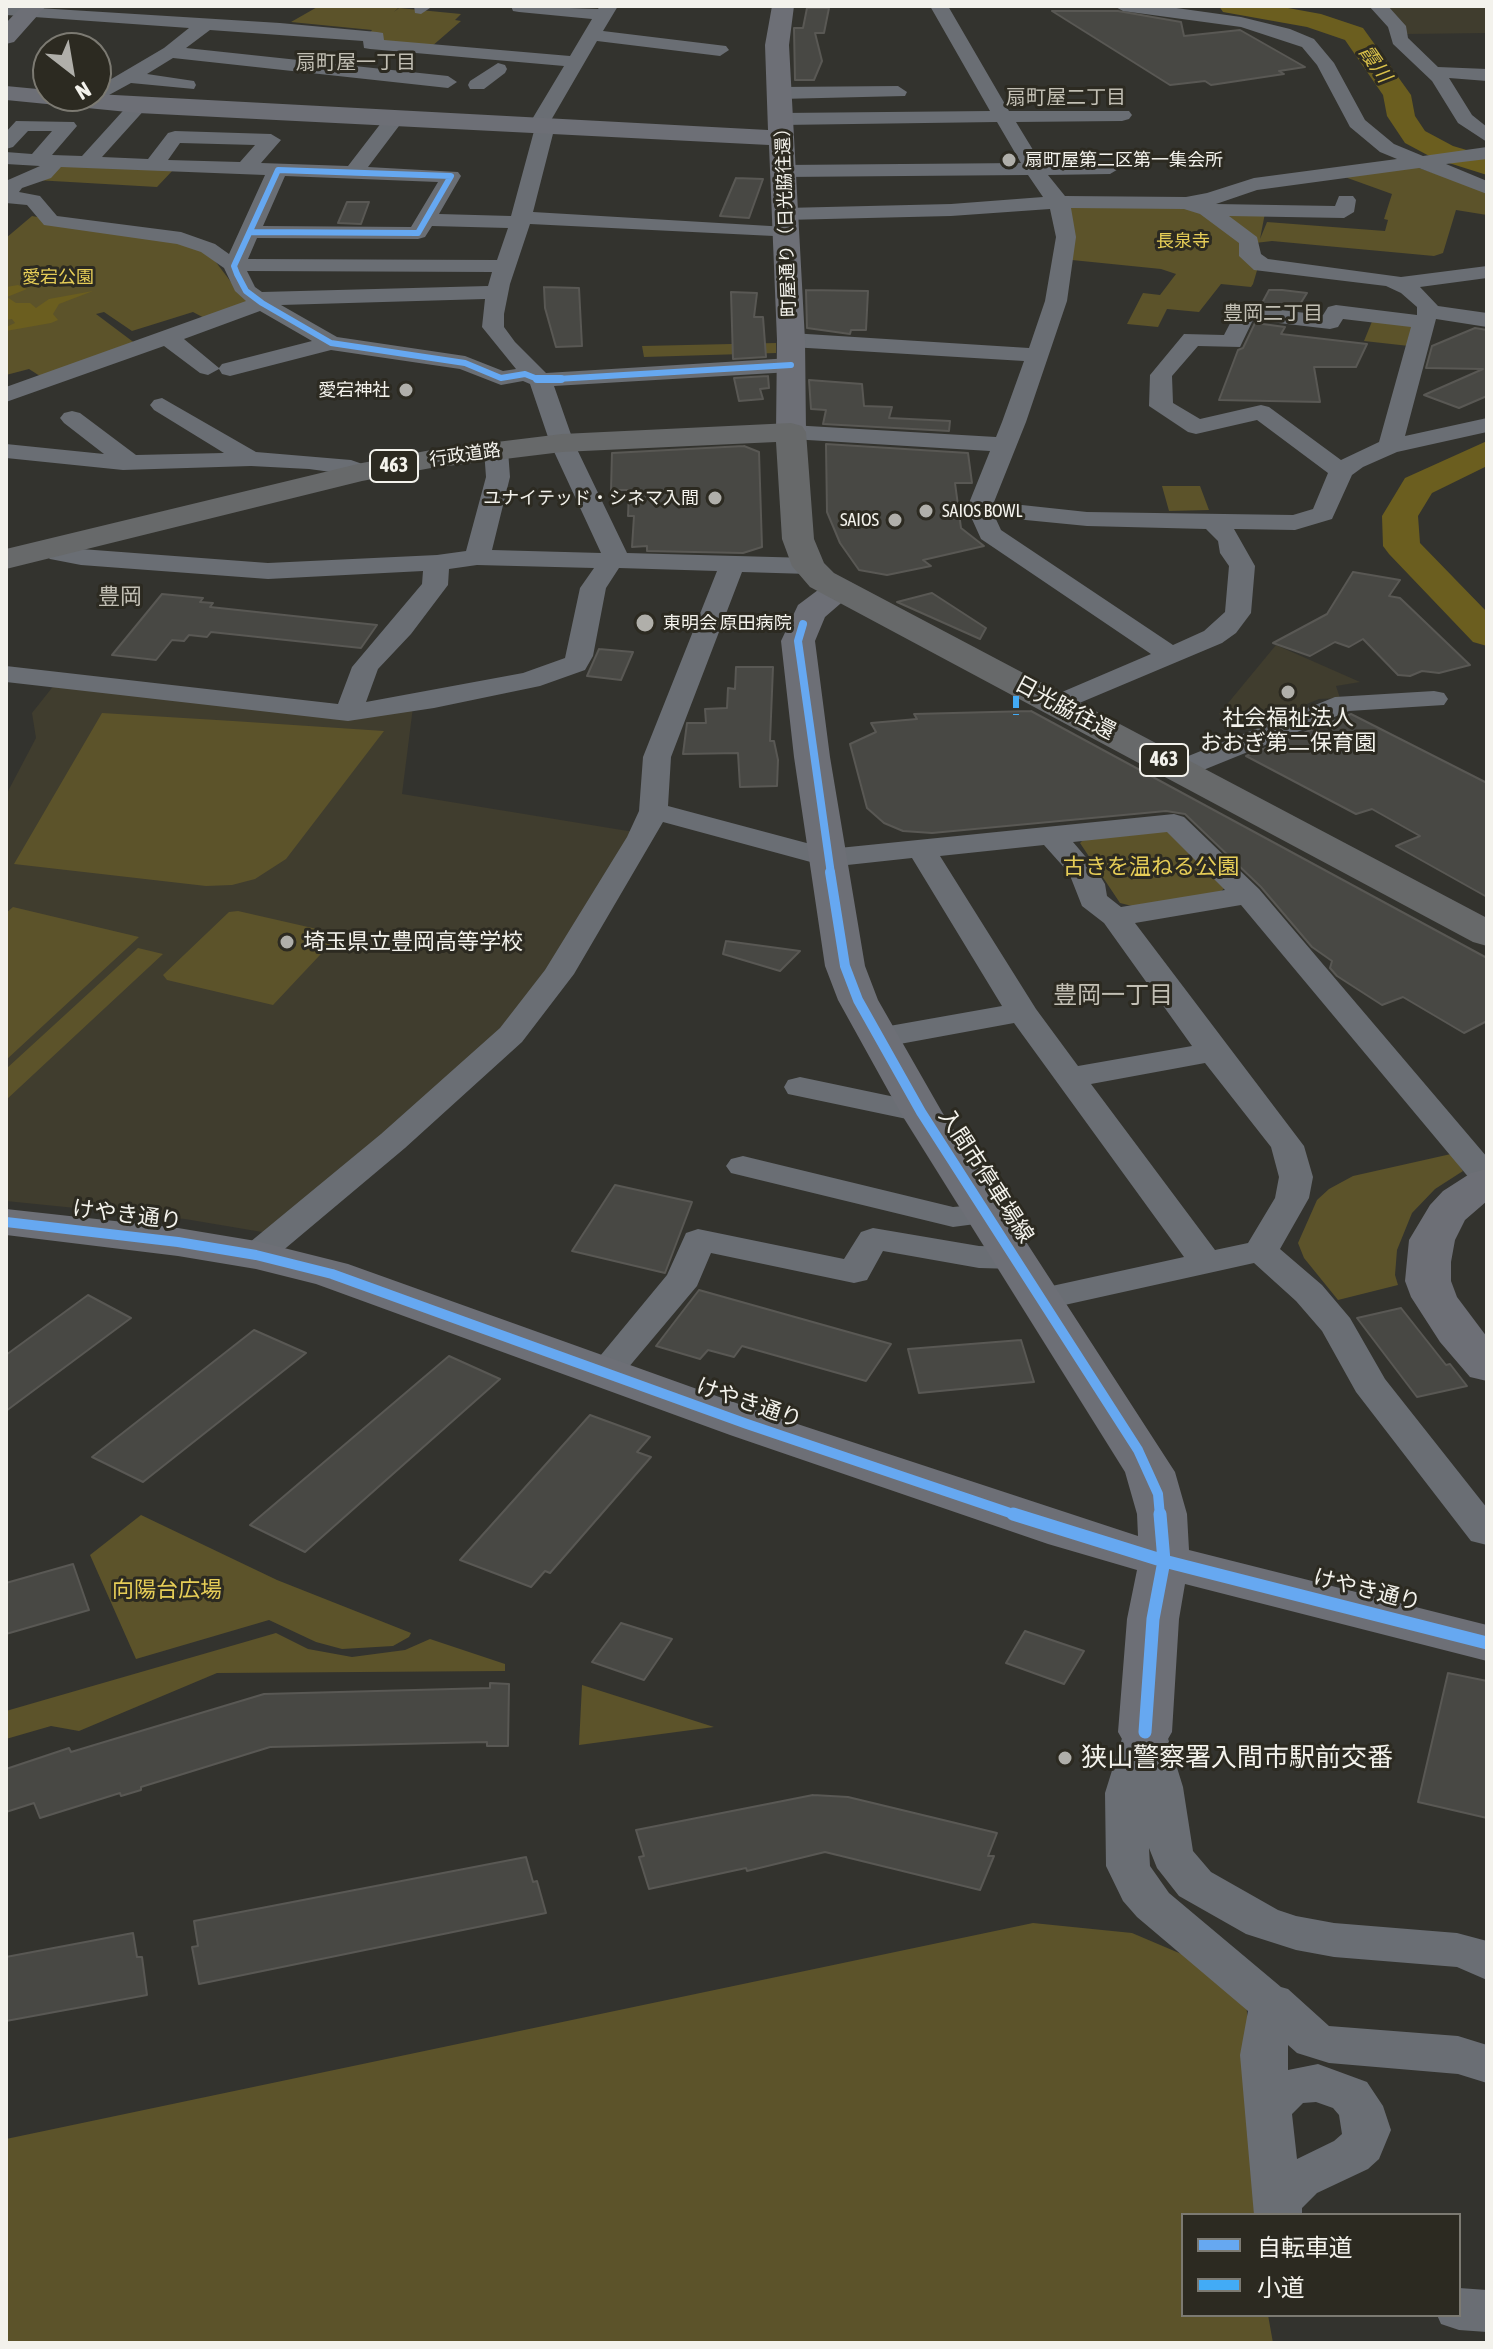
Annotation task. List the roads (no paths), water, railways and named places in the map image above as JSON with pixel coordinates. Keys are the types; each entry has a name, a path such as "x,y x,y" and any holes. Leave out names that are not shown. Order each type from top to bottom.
{"highway":[{"name":"行政道路","path":"6,559 362,472 496,450 562,443 791,432"},
{"path":"791,432 798,539 809,566"},
{"name":"日光脇往還","path":"809,566 838,591 1181,769 1487,934"}],"street":[{"name":"町屋通り（日光脇往還）","path":"783,6 778,37 791,353 791,432"},
{"path":"939,6 948,25 998,94 1004,117 1035,170 1059,202 1066,237 1063,269 1037,355 979,508 990,534 1170,655"},
{"path":"1123,6 1241,22 1308,43 1325,63 1357,123 1387,148 1487,188"},
{"path":"1378,6 1397,26 1399,40 1433,72 1465,119 1487,136"},
{"path":"519,7 606,10 542,126 520,220 498,292 493,327 507,347 540,380 562,443 614,561"},
{"path":"6,37 23,10 377,37 370,44 573,69"},
{"path":"280,28 301,12"},
{"path":"112,87 170,52 206,24"},
{"path":"592,35 720,50"},
{"path":"326,45 318,54 498,69 573,69"},
{"path":"170,52 448,82"},
{"path":"358,73 375,59"},
{"path":"477,85 498,69"},
{"path":"1433,72 1487,75"},
{"path":"130,77 187,85"},
{"path":"782,117 898,92"},
{"path":"6,93 32,96"},
{"path":"112,103 542,126 782,117 1122,115"},
{"path":"87,162 138,106"},
{"path":"354,172 395,118"},
{"path":"6,143 23,125 67,126 47,160 44,174 15,184 6,197 33,200 51,221 181,238 236,265 344,258 505,266"},
{"path":"154,164 175,137 271,140 246,168"},
{"path":"1372,168 1387,148"},
{"path":"1196,207 1254,184 1487,153"},
{"path":"6,158 451,176 418,233 251,232"},
{"path":"784,171 1110,168"},
{"path":"278,170 236,265 246,291 331,343"},
{"path":"426,220 786,223 1059,202 1344,212 1346,200"},
{"path":"1196,207 1250,244 1296,247"},
{"path":"1250,244 1250,256 1262,265 1401,283 1487,272"},
{"path":"1487,252 1480,260 1487,265"},
{"path":"1401,283 1427,317"},
{"path":"6,395 259,301 498,292"},
{"path":"1341,471 1261,412 1196,427 1161,406 1161,375 1192,339 1232,342 1246,313 1330,322 1336,312 1487,320"},
{"path":"1390,446 1427,317"},
{"path":"166,336 219,368 331,343 465,363 501,378 525,374 540,380 791,353 1037,355"},
{"path":"162,405 251,459"},
{"path":"72,418 131,463"},
{"path":"979,508 1087,519 1295,523 1323,514 1341,471 1354,462 1390,446 1487,425"},
{"path":"791,432 1004,445"},
{"path":"477,557 498,477 496,450"},
{"path":"6,451 131,463 251,459 335,464 362,472"},
{"path":"1058,704 1213,637 1227,627 1238,613 1242,566 1233,553 1230,539 1212,521"},
{"path":"51,548 59,554 81,557 236,570 437,563 477,557 809,566"},
{"path":"6,674 348,713 521,683 575,664 580,656 593,588 614,561"},
{"path":"348,713 365,667 402,628 435,585 437,563"},
{"path":"256,1255 393,1141 511,1035 558,974 642,837 653,811 657,757 732,565"},
{"name":"入間市停車場線","path":"838,591 810,612 798,641 801,680 845,966 878,1038 921,1112 1150,1472 1162,1514 1164,1561 1153,1619 1145,1732"},
{"path":"1181,769 1345,703 1434,699"},
{"path":"653,811 829,858 1174,823 1248,895 1487,1180 1459,1200 1446,1214 1432,1240 1428,1262 1428,1281 1434,1297 1457,1332 1487,1366"},
{"path":"1042,1299 1261,1251 1292,1198 1296,1177 1287,1146 1213,1052 1115,917 1093,900 1090,884 1081,869 1053,837"},
{"path":"922,850 1022,1012 1073,1077 1207,1264"},
{"path":"1115,917 1248,895"},
{"path":"878,1038 1022,1012"},
{"path":"1073,1077 1213,1052"},
{"path":"800,1087 921,1112"},
{"path":"743,1166 953,1217 986,1214"},
{"name":"けやき通り","path":"6,1222 110,1232 256,1255 366,1285 604,1373 992,1508 1164,1561 1484,1640"},
{"path":"604,1373 684,1278 698,1240 854,1272 873,1239 979,1257 1015,1258"},
{"path":"1261,1251 1309,1293 1337,1326 1369,1384 1485,1532"},
{"path":"1145,1732 1162,1787 1172,1856 1195,1884 1250,1916 1296,1933 1334,1940 1457,1950 1479,1956 1487,1963"},
{"path":"1145,1732 1126,1793 1128,1866 1139,1889 1153,1905 1272,2002 1313,2040 1329,2045 1477,2056"},
{"path":"1272,2002 1263,2055 1277,2209"},
{"path":"1266,2111 1287,2089 1318,2083 1350,2095 1360,2106 1367,2130 1362,2145 1351,2155 1300,2179 1277,2209"},
{"path":"1461,2309 1487,2311"}],"waterway":[{"name":"霞川","path":"1232,6 1312,20 1354,34 1397,95 1401,116 1415,137 1443,152 1487,166"},
{"name":"霞川","path":"1487,452 1418,486 1400,516 1402,546 1487,634"}],"place":[{"name":"扇町屋第二区第一集会所","path":"1009,160"},
{"name":"愛宕神社","path":"406,390"},
{"name":"ユナイテッド・シネマ入間","path":"715,498"},
{"name":"SAIOS BOWL","path":"926,511"},
{"name":"SAIOS","path":"895,520"},
{"name":"東明会 原田病院","path":"645,623"},
{"name":"社会福祉法人 おおぎ第二保育園","path":"1288,692"},
{"name":"埼玉県立豊岡高等学校","path":"287,942"},
{"name":"狭山警察署入間市駅前交番","path":"1065,1758"}],"district":[{"name":"扇町屋一丁目","path":"356,63"},
{"name":"扇町屋二丁目","path":"1066,98"},
{"name":"豊岡二丁目","path":"1273,314"},
{"name":"豊岡","path":"120,597"},
{"name":"豊岡一丁目","path":"1113,995"}],"park label":[{"name":"長泉寺","path":"1183,241"},
{"name":"愛宕公園","path":"58,277"},
{"name":"古きを温ねる公園","path":"1151,867"},
{"name":"向陽台広場","path":"167,1590"}]}
